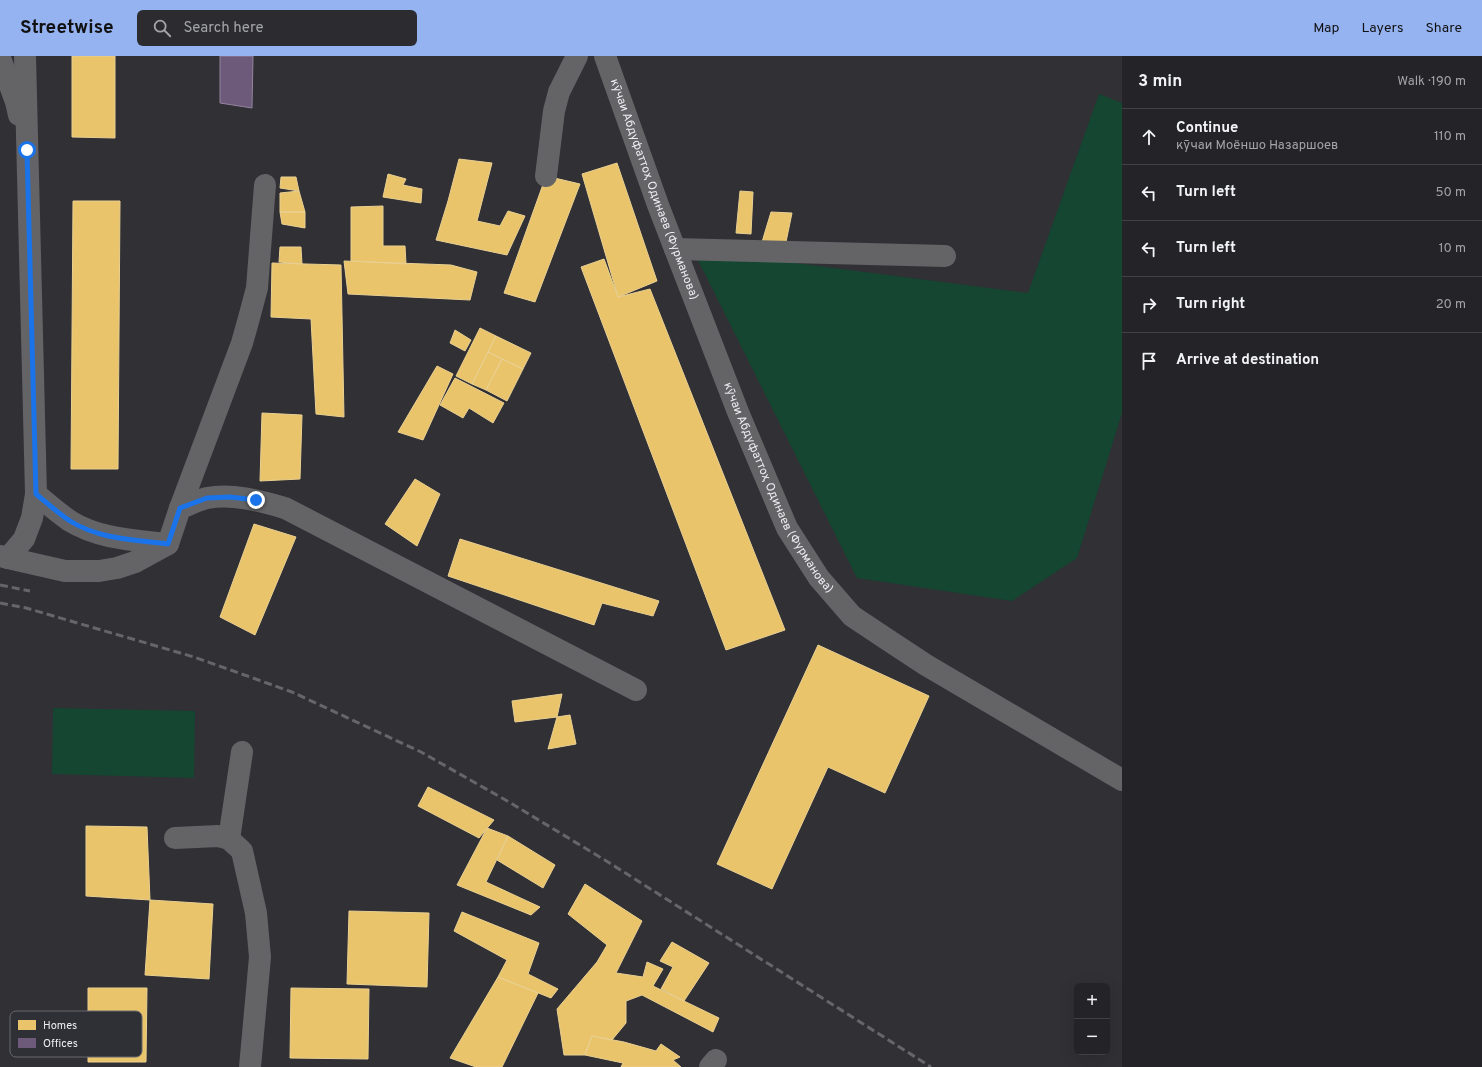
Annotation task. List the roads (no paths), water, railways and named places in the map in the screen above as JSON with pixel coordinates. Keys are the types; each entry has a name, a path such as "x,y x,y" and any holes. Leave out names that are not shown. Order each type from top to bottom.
{"street":[{"path":"4,557 24,539 32,518 36,494 25,56"},
{"path":"546,176 554,111 560,92 577,56"},
{"name":"кӯчаи Абдуфаттоҳ Одинаев (Фурманова)","path":"605,56 675,249 738,412 787,528 819,578 852,616 926,665 1122,780"},
{"path":"0,58 16,102 27,150"},
{"path":"4,557 65,571 99,571 117,568 135,562 168,544 250,318 256,288 265,185"},
{"path":"675,249 945,256"},
{"path":"36,494 69,520 90,531 117,538 168,544"},
{"path":"180,508 207,498 230,497 256,500 285,508 636,690"},
{"path":"229,839 242,752"},
{"path":"176,838 218,836 229,839 242,851 256,914 260,957 250,1067"}],"railway":[{"path":"0,585 30,591"},
{"path":"0,603 26,608 194,657 292,692 421,752 509,802 608,862 931,1067"}]}
